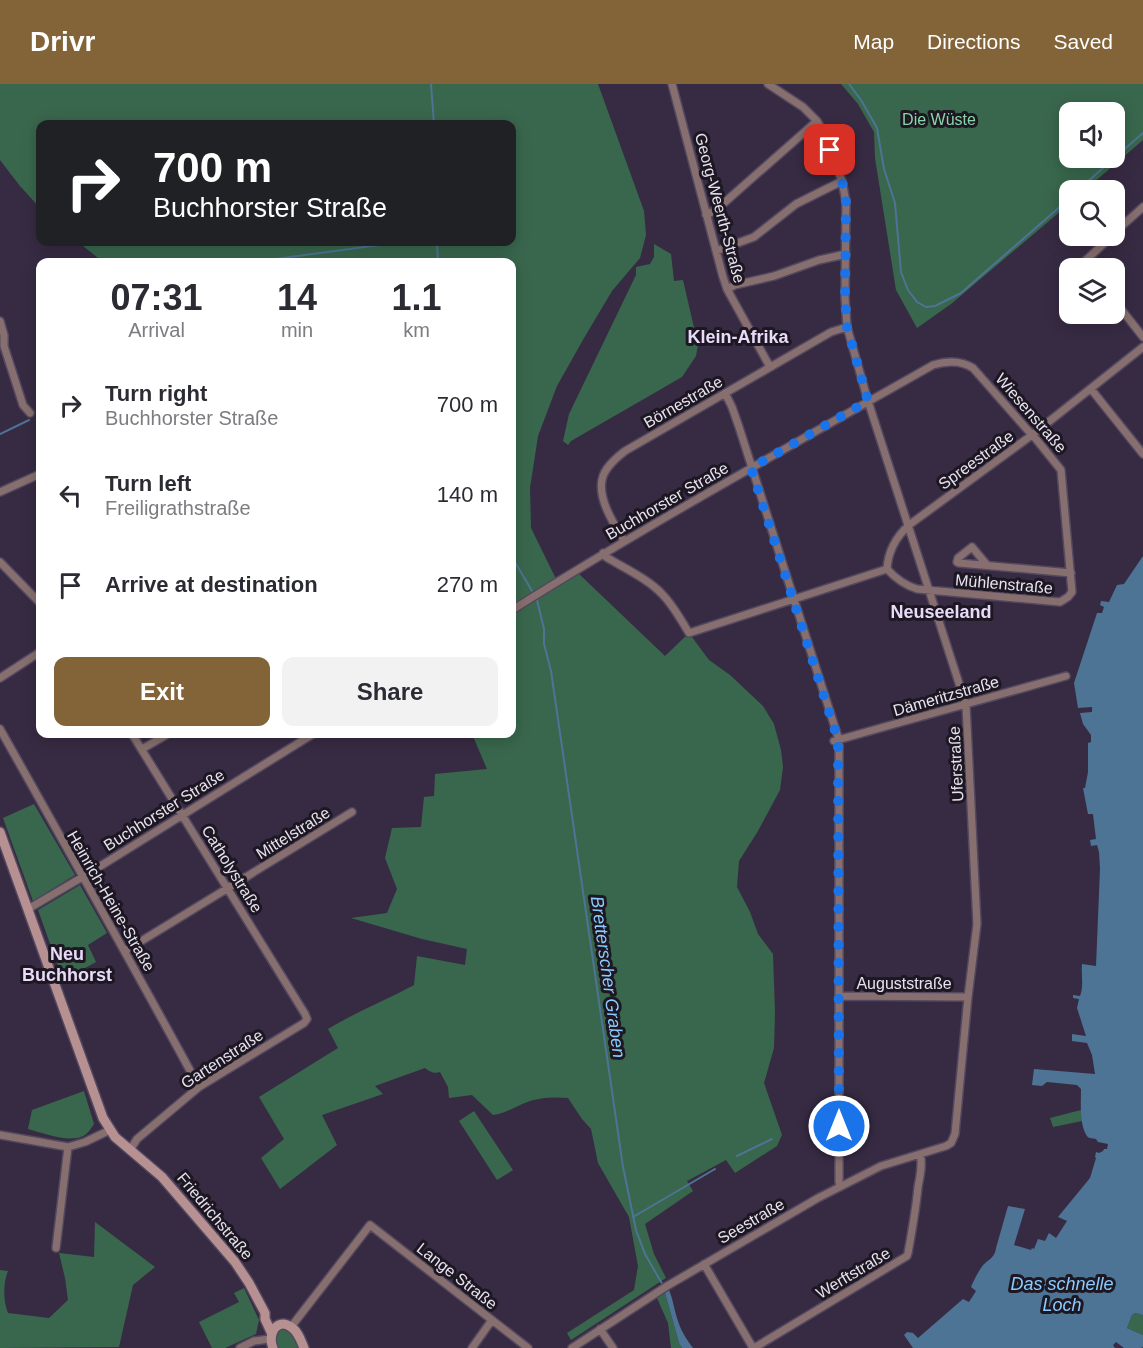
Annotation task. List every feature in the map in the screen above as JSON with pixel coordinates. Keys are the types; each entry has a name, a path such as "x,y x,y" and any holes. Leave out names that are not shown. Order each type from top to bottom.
{"main road":[{"path":"0,832 103,1118 110,1130"},
{"name":"Friedrichstraße","path":"110,1130 115,1137 162,1177 236,1262 265,1312 280,1325"},
{"name":"Friedrichstraße","path":"265,1312 272,1340"},
{"path":"272,1340 275,1328 280,1325 291,1326 304,1348"}],"street":[{"name":"Georg-Weerth-Straße","path":"672,84 727,289 770,367"},
{"path":"706,215 716,210 817,121 803,107 768,84"},
{"name":"Uferstraße","path":"817,121 842,181 846,202 847,327 868,401 966,705 977,924 954,1139"},
{"path":"716,252 754,237 796,204 842,181"},
{"path":"1125,223 1143,207"},
{"path":"1087,258 1100,246"},
{"path":"727,289 819,260 846,254"},
{"path":"1125,314 1143,337"},
{"path":"0,321 4,335 2,347 23,405 30,413"},
{"name":"Börnestraße","path":"624,540 610,517 604,501 602,479 607,468 625,451 831,332 847,327"},
{"name":"Spreestraße","path":"887,569 892,548 909,525 1032,435 1143,347"},
{"name":"Wiesenstraße","path":"933,364 945,361 968,364 974,368 1061,470 1072,592"},
{"name":"Buchhorster Straße","path":"516,607 624,540 933,364"},
{"path":"1091,389 1143,454"},
{"path":"724,393 739,427 836,741 840,1186"},
{"path":"0,492 36,476"},
{"path":"603,553 607,558 655,587 689,633 887,569"},
{"path":"0,562 36,599"},
{"path":"987,566 1071,573"},
{"name":"Mühlenstraße","path":"887,569 904,584 929,591 1060,602 1072,592"},
{"path":"0,678 36,655"},
{"name":"Dämeritzstraße","path":"836,741 1066,676"},
{"name":"Heinrich-Heine-Straße","path":"0,729 199,1087"},
{"name":"Catholystraße","path":"135,738 307,1019"},
{"path":"142,749 161,738"},
{"name":"Buchhorster Straße","path":"28,909 306,738"},
{"name":"Mittelstraße","path":"125,951 351,812"},
{"name":"Auguststraße","path":"839,996 968,997"},
{"name":"Gartenstraße","path":"130,1150 137,1138 199,1087 307,1019"},
{"path":"0,1135 68,1146 85,1142 110,1130"},
{"name":"Seestraße","path":"573,1348 666,1286 840,1186 881,1166 946,1146 954,1139"},
{"path":"56,1248 68,1146"},
{"name":"Werftstraße","path":"753,1348 907,1256 915,1214 921,1154"},
{"name":"Lange Straße","path":"291,1326 370,1225 528,1348"},
{"path":"704,1264 753,1348"},
{"path":"471,1348 492,1320"},
{"path":"600,1329 613,1348"},
{"path":"240,1348 254,1341 272,1340"}],"green space":[{"path":"0,84 598,84 644,211 646,235 640,258 612,291 557,386 538,436 530,488 531,528 557,581 577,572 665,656 689,633 709,660 730,675 763,706 774,724 783,767 780,790 739,861 737,887 758,934 773,954 774,1048 764,1083 782,1135 777,1146 735,1173 726,1160 687,1181 693,1191 645,1224 654,1254 666,1278 571,1340 567,1333 634,1290 638,1266 629,1217 598,1163 591,1129 568,1098 536,1100 493,1115 472,1095 449,1098 448,1087 440,1072 432,1072 425,1068 375,1086 383,1094 322,1115 337,1145 280,1189 261,1158 284,1139 259,1097 338,1048 328,1029 414,985 417,956 465,965 467,949 422,939 351,918 387,913 397,889 385,858 392,828 421,827 424,797 434,796 435,774 487,769 474,738 516,738 516,258 98,258 83,246 516,246 516,120 36,120 36,204 0,160"},
{"name":"Die Wüste","path":"841,84 1143,84 1143,140 1125,156 1125,102 1059,102 1059,168 1111,168 1097,180 1059,180 1059,212 951,304 917,328 896,290 875,158 874,132 858,104"},
{"path":"654,244 671,254 674,281 683,280 698,345 696,356 682,377 571,441 568,445 563,441 569,414 636,275 636,267 650,264 654,257"},
{"path":"34,804 75,875 33,901 3,818"},
{"path":"80,885 107,933 88,945 96,962 63,980 38,910"},
{"path":"84,1091 94,1124 85,1135 65,1138 28,1129 32,1110"},
{"path":"1081,1110 1082,1121 1053,1127 1050,1118"},
{"path":"474,1111 513,1170 497,1180 459,1121"},
{"path":"95,1222 155,1267 133,1285 119,1347 0,1348 0,1270 8,1271 4,1292 8,1313 49,1318 68,1300 59,1253 94,1257"},
{"path":"244,1288 259,1320 256,1334 225,1348 212,1348 199,1322 239,1302 234,1293"},
{"path":"665,1293 682,1348 671,1348 668,1323 657,1298"},
{"path":"1135,1313 1143,1315 1143,1335 1127,1328"},
{"path":"284,1328 292,1333 300,1348 278,1348 275,1334"}],"water":[{"name":"Das schnelle Loch","path":"1143,556 1143,1315 1135,1313 1132,1315 1127,1328 1143,1335 1143,1347 1124,1348 1116,1342 1113,1345 1115,1348 913,1348 904,1335 907,1332 913,1333 918,1338 963,1299 969,1302 976,1291 971,1287 976,1277 995,1252 1008,1206 1025,1209 1014,1245 1031,1250 1034,1249 1038,1239 1045,1241 1049,1233 1056,1238 1067,1221 1058,1217 1090,1178 1096,1152 1107,1149 1108,1144 1089,1138 1084,1131 1081,1089 1077,1085 1047,1082 1042,1086 1032,1085 1034,1069 1095,1074 1092,1055 1087,1043 1072,1041 1072,1034 1086,1036 1077,1008 1079,999 1073,998 1073,995 1080,996 1082,964 1096,966 1100,869 1097,845 1091,846 1090,840 1096,839 1093,814 1088,814 1083,788 1085,788 1088,772 1088,743 1091,742 1091,735 1083,724 1080,713 1092,712 1092,707 1078,708 1074,683 1097,613 1102,613 1104,607 1100,605 1101,601 1109,602 1117,585 1124,584"},
{"path":"669,1290 680,1326 693,1348 682,1348 679,1343 665,1293"}],"waterway":[{"name":"Bretterscher Graben","path":"431,84 434,120"},
{"path":"849,84 877,128 884,169 895,203 901,272 908,290 917,302 926,307 935,306 961,293 1059,208"},
{"path":"1089,180 1143,133"},
{"path":"283,258 372,246"},
{"name":"Bretterscher Graben","path":"437,246 438,258"},
{"path":"0,434 29,420"},
{"name":"Bretterscher Graben","path":"516,564 532,591"},
{"name":"Bretterscher Graben","path":"537,600 551,671 623,1167 636,1230 645,1254 664,1287"},
{"path":"737,1156 772,1139"},
{"path":"633,1217 715,1169"}],"district":[{"name":"Klein-Afrika","path":"738,337"},
{"name":"Neuseeland","path":"941,612"},
{"name":"Neu Buchhorst","path":"67,964"}],"route":[{"path":"830,150 842,181 846,202 847,327 868,401 751,468 838,740 839,1126"}]}
